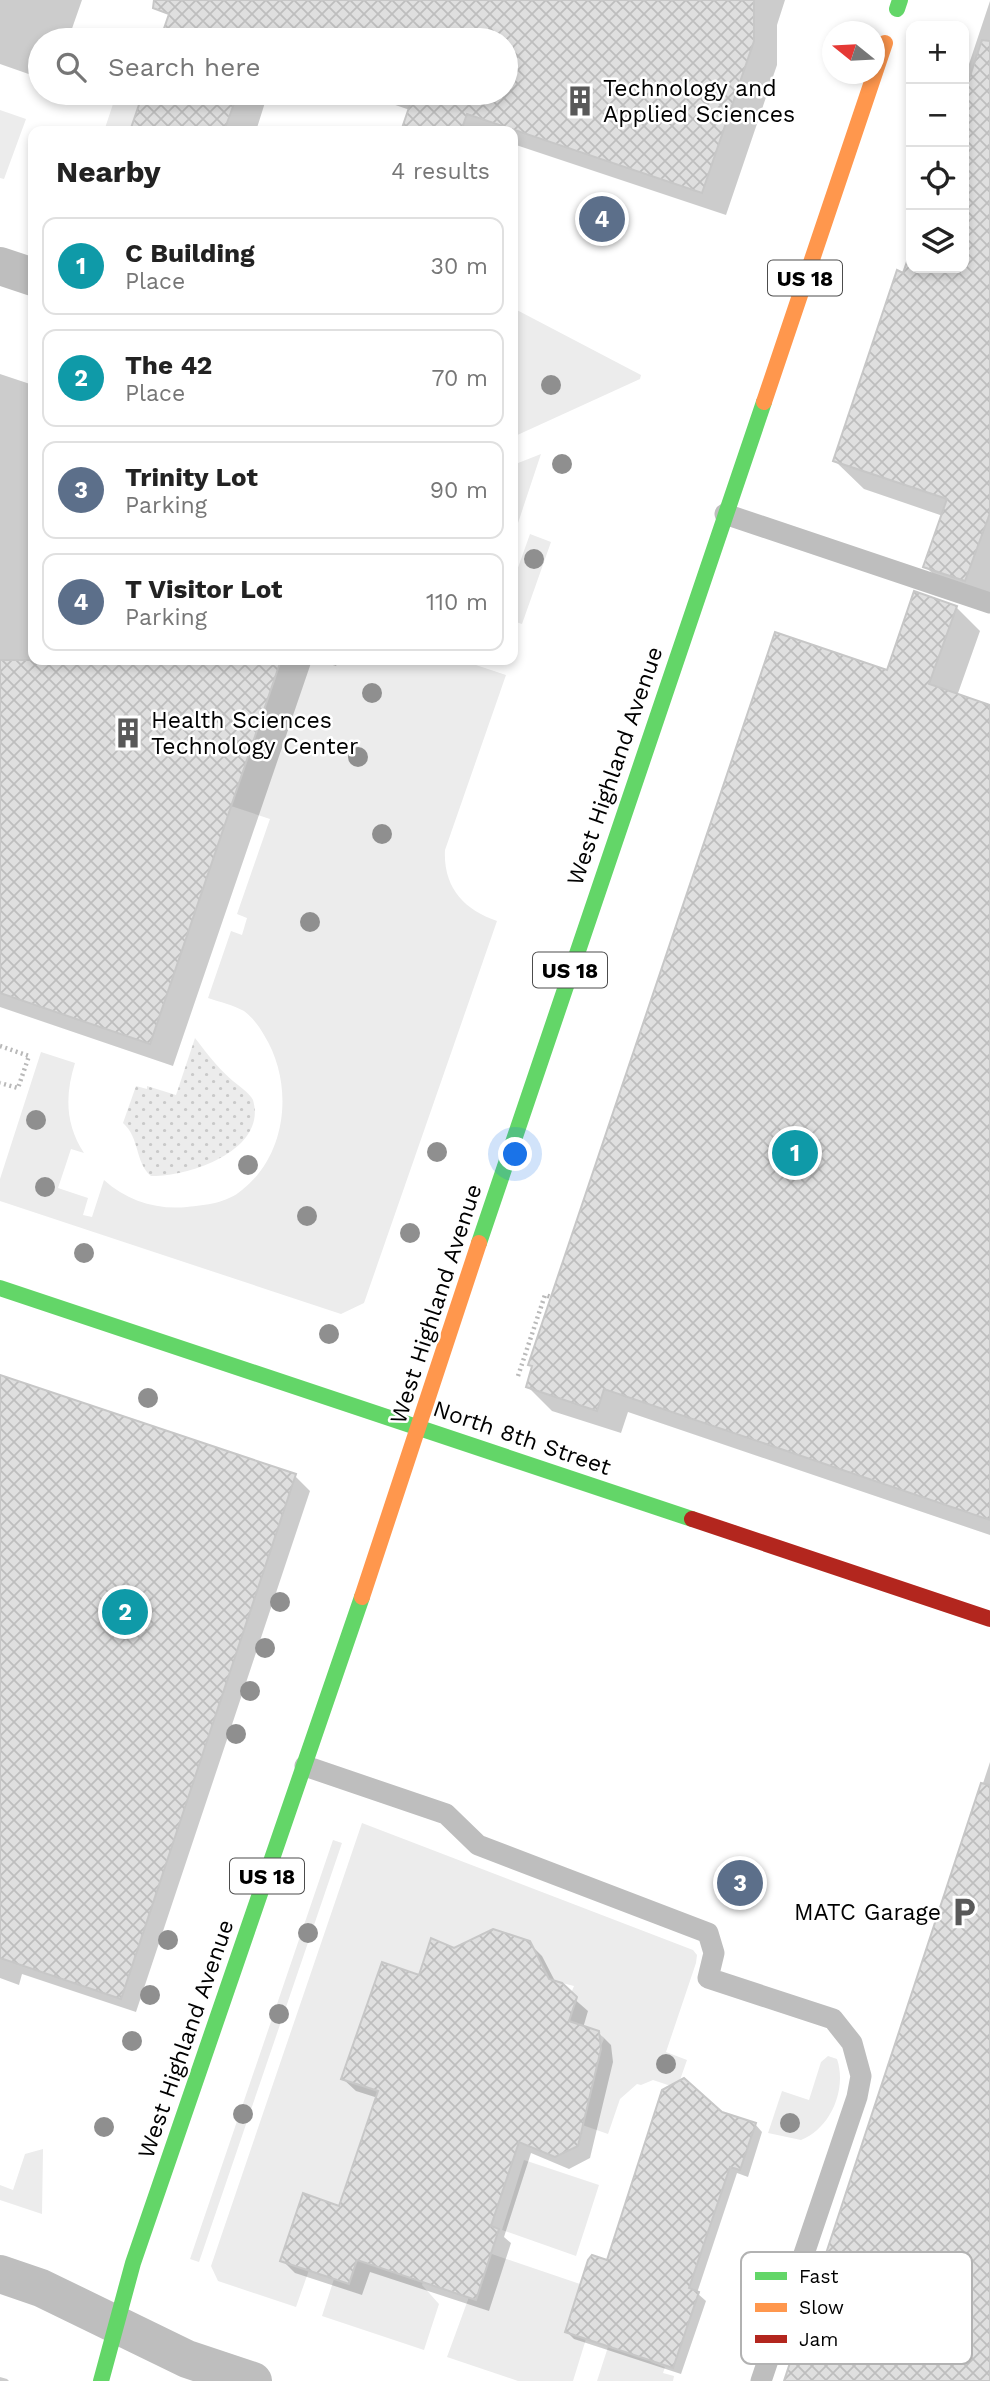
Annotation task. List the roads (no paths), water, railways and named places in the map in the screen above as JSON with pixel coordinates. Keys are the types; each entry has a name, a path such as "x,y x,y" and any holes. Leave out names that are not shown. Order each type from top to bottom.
{"main road":[{"name":"West Highland Avenue","path":"101,2381 133,2263 420,1428 439,1361 871,84"},
{"name":"North 8th Street","path":"0,1289 990,1619"}],"street":[{"path":"0,266 28,275"},
{"path":"0,2274 41,2288 187,2358 253,2381"}],"lane":[{"path":"725,514 990,603"},
{"path":"305,1766 446,1814 478,1845 708,1933 714,1953 708,1978 833,2019 852,2043 862,2076 804,2252"},
{"path":"761,2381 767,2364"}],"place":[{"name":"Technology and Applied Sciences","path":"580,101"},
{"name":"T Visitor Lot","path":"602,219"},
{"name":"Health Sciences Technology Center","path":"128,733"},
{"name":"C Building","path":"795,1153"},
{"name":"The 42","path":"125,1612"},
{"name":"Trinity Lot","path":"740,1883"},
{"name":"MATC Garage","path":"964,1912"}]}
